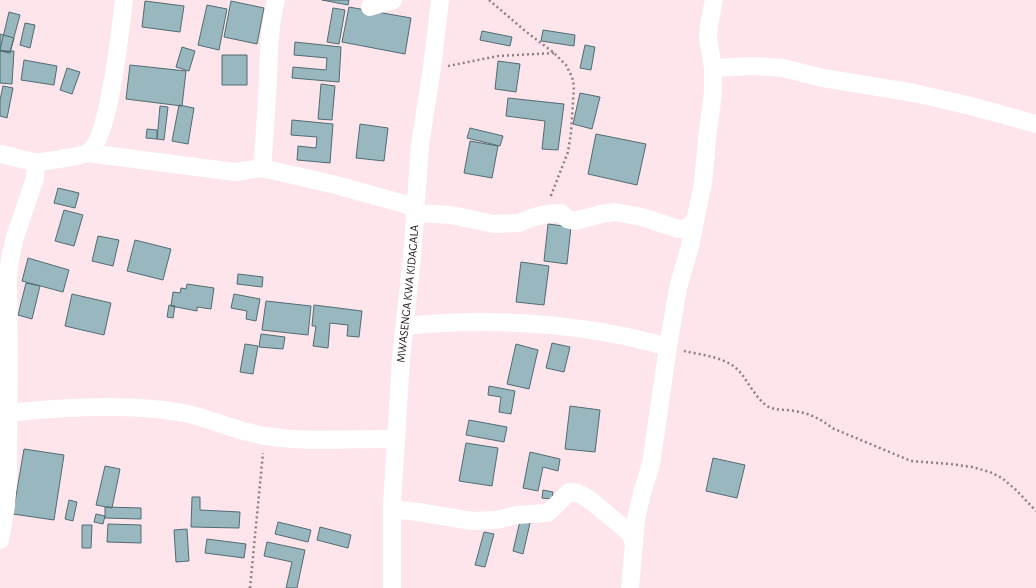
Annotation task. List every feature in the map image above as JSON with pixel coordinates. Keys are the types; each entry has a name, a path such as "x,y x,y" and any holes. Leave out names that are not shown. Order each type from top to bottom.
{"street":[{"path":"88,153 94,147 100,136 106,114 118,46 124,0"},
{"path":"262,168 269,50 273,12 276,0"},
{"path":"370,7 393,0"},
{"name":"MWASENGA KWA KIDAGALA","path":"392,588 392,509 401,358 412,257 420,145 432,68 440,0"},
{"path":"630,588 638,512 651,464 678,288 690,246 703,183 713,92 713,68 708,39 714,0"},
{"path":"713,68 754,66 783,68 823,78 914,93 975,107 1036,124"},
{"path":"0,154 36,162 70,158 88,153 235,172 262,168 336,185 415,210 451,215 494,224 519,223 542,214 561,213 567,219 575,221 615,212 642,217 678,229 689,228 695,219"},
{"path":"0,540 6,499 9,321 7,292 9,271 15,237 35,178 36,162"},
{"path":"405,326 483,323 534,324 614,334 668,347"},
{"path":"8,413 48,408 152,409 185,414 264,436 308,440 396,438"},
{"path":"392,509 472,521 496,520 517,515 547,513 568,492 574,492 590,500 630,533 634,542"}],"path":[{"path":"489,0 554,53 566,65 572,77 574,86 571,133 568,152 551,196 542,214"},
{"path":"432,68 469,63 498,56 554,53"},
{"path":"668,347 711,357 731,364 740,372 757,396 766,405 773,409 809,414 823,420 837,430 911,461 972,467 990,472 1002,478 1036,511"},
{"path":"250,588 264,436"}],"building":[{"path":"322,0 349,0 348,5"},
{"path":"145,1 184,6 180,32 142,27"},
{"path":"231,1 264,8 257,44 224,37"},
{"path":"207,5 227,9 219,50 198,45"},
{"path":"349,7 411,18 405,54 342,42"},
{"path":"333,8 345,10 339,44 327,42"},
{"path":"9,12 20,15 10,52 0,50"},
{"path":"25,23 35,25 30,48 20,45"},
{"path":"543,30 575,35 574,46 541,41"},
{"path":"482,31 512,37 510,46 480,40"},
{"path":"0,34 14,38 10,53 0,51"},
{"path":"295,42 341,47 339,82 292,78 293,67 326,70 327,58 294,55"},
{"path":"585,45 595,47 591,70 580,68"},
{"path":"182,47 195,51 189,71 176,67"},
{"path":"0,51 14,51 12,84 0,83"},
{"path":"222,55 247,55 247,85 222,85"},
{"path":"24,60 57,66 54,85 21,80"},
{"path":"498,61 520,64 516,92 495,89"},
{"path":"130,65 186,71 182,106 126,99"},
{"path":"67,68 80,72 72,94 60,90"},
{"path":"321,84 335,86 332,120 318,119"},
{"path":"3,86 13,88 7,118 0,116 0,100"},
{"path":"580,93 600,97 592,129 573,124"},
{"path":"508,98 564,104 558,150 542,149 545,121 506,116"},
{"path":"179,105 194,108 188,144 172,141"},
{"path":"160,106 168,107 164,140 157,139"},
{"path":"292,120 333,124 330,163 297,160 298,146 316,148 317,137 291,135"},
{"path":"360,124 388,128 384,161 356,158"},
{"path":"470,128 503,136 500,146 467,138"},
{"path":"147,129 157,130 157,139 146,138"},
{"path":"596,134 646,144 637,185 588,174"},
{"path":"470,141 498,146 492,178 464,173"},
{"path":"58,188 79,193 75,208 54,203"},
{"path":"64,210 83,215 74,246 55,241"},
{"path":"548,224 571,227 567,264 544,261"},
{"path":"98,236 119,240 113,266 92,261"},
{"path":"135,240 171,249 163,280 127,271"},
{"path":"28,258 69,270 63,292 22,281"},
{"path":"521,262 549,266 544,305 516,302"},
{"path":"238,274 263,277 262,287 237,284"},
{"path":"26,283 40,286 32,319 18,315"},
{"path":"187,284 214,288 211,309 197,307 197,311 171,306 173,292 180,293 181,288 186,289"},
{"path":"72,294 111,303 104,335 65,326"},
{"path":"234,294 260,299 256,321 246,319 247,311 231,308"},
{"path":"266,301 311,306 308,335 262,330"},
{"path":"169,305 175,306 173,318 167,317"},
{"path":"314,305 362,311 359,337 347,336 348,325 330,323 328,348 313,346 316,326 312,326"},
{"path":"261,334 285,337 283,349 259,347"},
{"path":"552,343 570,347 564,372 546,368"},
{"path":"245,344 258,346 253,374 240,372"},
{"path":"516,344 538,350 529,389 507,384"},
{"path":"489,386 515,391 511,414 499,412 501,397 488,395"},
{"path":"570,406 600,410 595,452 565,449"},
{"path":"469,420 507,427 504,442 466,435"},
{"path":"466,443 498,448 492,486 459,481"},
{"path":"24,449 64,455 54,520 13,514"},
{"path":"530,452 560,459 558,471 543,467 538,491 523,488"},
{"path":"713,458 745,465 737,498 706,491"},
{"path":"105,466 120,469 112,508 96,505"},
{"path":"543,490 553,492 552,499 542,498"},
{"path":"192,497 200,497 200,510 240,512 239,528 191,527"},
{"path":"69,500 77,502 73,521 65,519"},
{"path":"105,507 141,508 141,519 105,518"},
{"path":"96,514 105,516 103,524 94,522"},
{"path":"520,521 530,523 523,554 513,551"},
{"path":"278,522 311,530 308,542 275,534"},
{"path":"108,524 141,525 141,543 107,542"},
{"path":"82,525 92,525 91,548 82,548"},
{"path":"320,527 351,535 348,548 317,540"},
{"path":"187,529 189,561 176,562 174,530"},
{"path":"484,532 494,534 485,567 475,565"},
{"path":"207,539 246,544 244,558 205,553"},
{"path":"267,542 305,550 297,588 286,588 292,562 264,556"}]}
